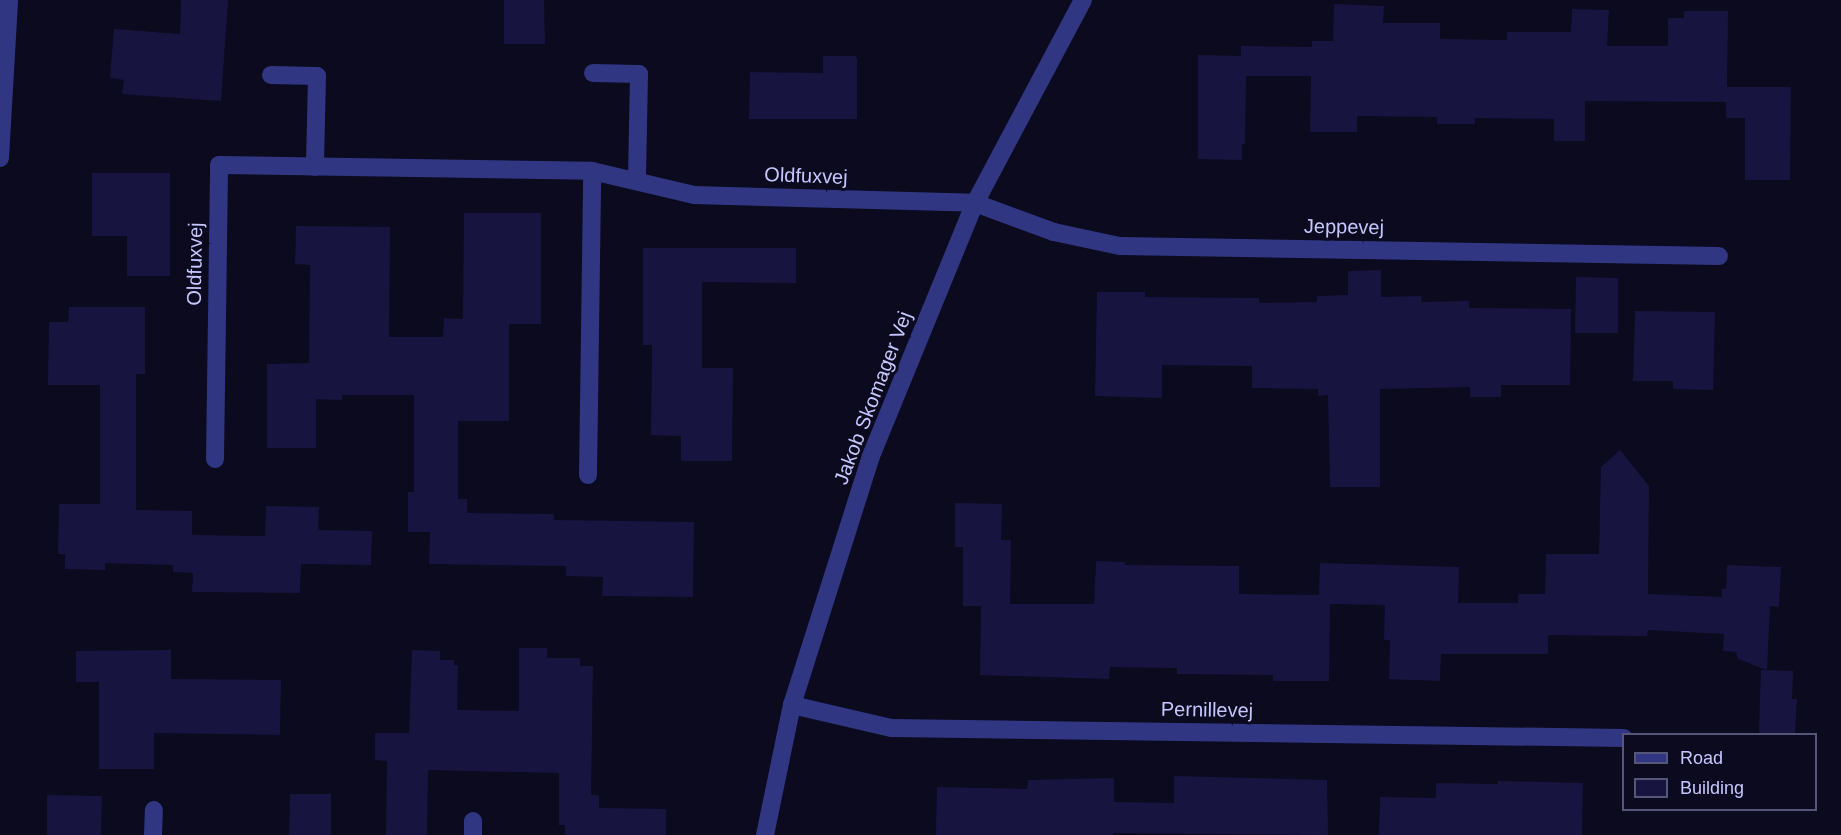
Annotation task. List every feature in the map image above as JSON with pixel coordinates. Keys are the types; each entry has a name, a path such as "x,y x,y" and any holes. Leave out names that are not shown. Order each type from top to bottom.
{"street":[{"path":"0,158 9,0"},
{"name":"Jakob Skomager Vej","path":"765,835 792,705 872,456 975,203 1083,0"},
{"path":"593,73 639,74 637,181"},
{"path":"271,75 317,76 315,167"},
{"name":"Oldfuxvej","path":"215,459 219,165 592,171 694,195 975,203"},
{"path":"588,475 592,171"},
{"name":"Jeppevej","path":"975,203 1054,232 1120,246 1719,256"},
{"name":"Pernillevej","path":"792,705 892,728 1622,738"},
{"path":"153,835 154,810"}],"building":[{"path":"181,0 228,0 221,101 122,94 124,80 110,78 114,29 180,34"},
{"path":"504,0 544,0 545,44 504,44"},
{"path":"1334,4 1384,6 1383,23 1440,23 1440,39 1507,40 1507,32 1571,32 1572,9 1609,10 1607,46 1668,46 1668,18 1684,18 1684,11 1728,11 1727,87 1791,87 1790,180 1745,180 1745,118 1726,118 1726,102 1585,101 1585,141 1554,141 1554,119 1475,118 1475,124 1437,124 1437,117 1357,116 1357,132 1310,132 1311,76 1246,76 1245,144 1242,144 1242,160 1198,159 1198,55 1241,56 1241,46 1312,47 1312,41 1333,41"},
{"path":"823,56 855,56 857,59 857,119 749,119 750,72 823,73"},
{"path":"92,173 170,173 170,276 127,276 127,236 92,236"},
{"path":"464,213 541,213 541,324 509,324 509,421 458,421 458,499 467,499 467,513 554,514 554,520 694,522 693,597 602,596 603,577 566,576 566,566 429,564 430,532 408,532 408,492 414,492 414,395 342,395 342,400 316,399 316,448 267,448 267,364 309,363 310,265 295,264 296,226 390,227 389,337 443,337 444,318 463,319"},
{"path":"643,248 796,248 796,283 702,282 702,368 733,368 732,461 681,461 681,436 651,435 652,345 643,345"},
{"path":"1381,270 1381,297 1422,296 1421,302 1469,301 1469,308 1571,309 1570,385 1501,385 1501,397 1470,397 1470,387 1380,389 1380,487 1330,487 1328,395 1318,396 1318,389 1252,388 1252,366 1162,365 1162,398 1095,396 1097,292 1145,292 1145,297 1259,298 1259,303 1317,302 1317,296 1348,295 1348,271"},
{"path":"1576,277 1618,278 1618,333 1575,333"},
{"path":"69,307 145,307 145,374 136,374 136,510 192,511 192,535 265,536 266,506 319,507 318,530 372,531 371,565 301,564 300,593 192,592 193,573 173,572 173,565 105,563 105,570 65,569 65,554 58,554 59,504 100,504 100,385 48,385 49,322 68,322"},
{"path":"1635,311 1715,312 1713,390 1673,389 1673,381 1633,381"},
{"path":"1620,450 1649,486 1648,594 1722,597 1722,589 1726,589 1727,565 1781,567 1779,607 1770,606 1767,670 1738,659 1736,652 1723,651 1724,634 1648,630 1647,636 1548,635 1548,654 1441,654 1440,681 1389,679 1390,640 1384,640 1385,605 1330,604 1329,681 1273,681 1273,675 1177,674 1177,668 1110,667 1109,679 980,675 981,606 963,606 963,547 955,547 955,503 1002,504 1001,540 1011,540 1010,604 1094,604 1096,561 1125,562 1125,565 1239,566 1239,594 1319,595 1320,563 1459,567 1458,603 1518,603 1518,594 1545,594 1546,554 1599,554 1601,467"},
{"path":"519,648 547,648 547,658 580,658 580,666 593,666 591,795 599,795 599,808 666,809 666,835 565,835 565,825 559,825 559,773 428,770 427,835 386,835 387,761 375,760 375,733 409,733 412,650 440,651 440,660 454,660 454,665 458,665 457,710 519,711"},
{"path":"171,650 171,679 281,680 280,735 154,733 154,769 99,769 99,682 76,682 76,651"},
{"path":"1761,670 1793,671 1792,699 1797,699 1795,733 1760,733"},
{"path":"1174,776 1327,780 1328,835 1113,833 1113,835 936,835 937,787 1027,789 1028,780 1114,778 1114,802 1174,803"},
{"path":"1498,781 1583,783 1582,835 1379,835 1380,797 1436,798 1436,783 1498,784"},
{"path":"290,794 331,794 331,835 289,835"},
{"path":"47,795 102,796 101,835 47,835"}]}
